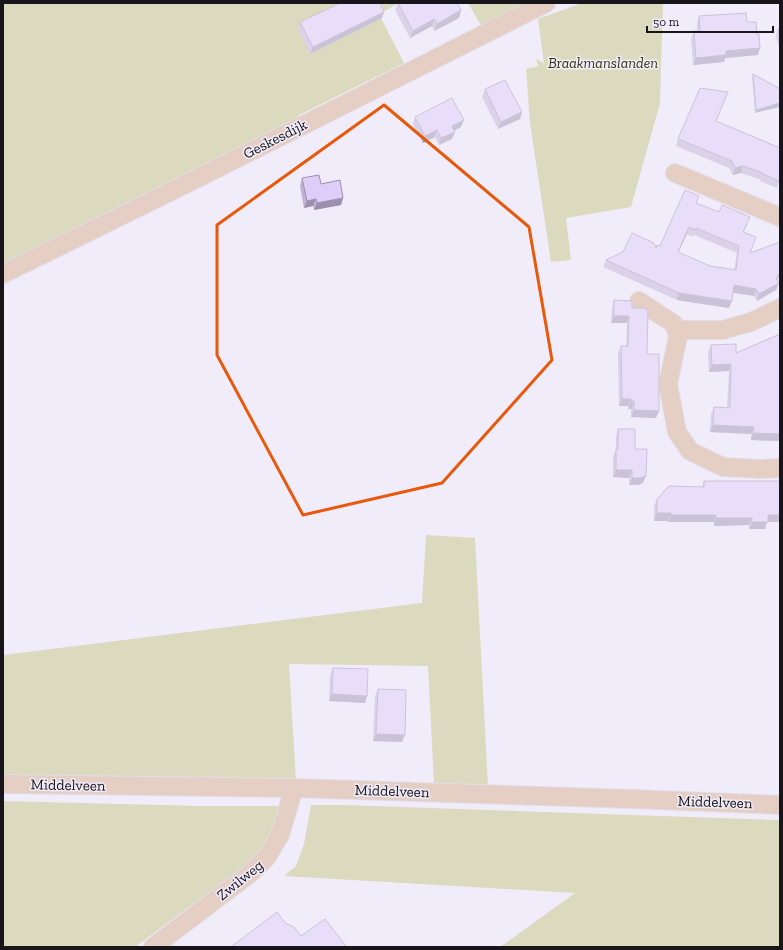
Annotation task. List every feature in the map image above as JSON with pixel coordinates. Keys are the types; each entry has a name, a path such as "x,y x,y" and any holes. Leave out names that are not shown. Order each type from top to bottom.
{"street":[{"name":"Geskesdijk","path":"3,274 546,3"},
{"path":"675,173 780,217"},
{"path":"639,301 674,324 678,336 668,384 677,432 690,451 723,466 760,469 780,468"},
{"path":"678,336 685,330 723,330 751,322 780,308"},
{"name":"Middelveen","path":"3,784 294,788 632,798 780,805"},
{"name":"Zwilweg","path":"152,947 252,872 267,857 280,835 294,788"}],"highlighted area":[{"path":"384,105 529,227 552,360 442,483 303,515 217,355 217,225"}],"green space":[{"path":"3,3 399,3 379,14 404,63 299,115 301,121 3,272"},
{"path":"468,3 532,3 483,29"},
{"name":"Braakmanslanden","path":"582,3 663,3 660,103 631,207 566,218 571,260 551,262 530,123 526,69 538,66 536,59 544,63 538,19"},
{"path":"426,535 475,538 488,786 434,784 428,666 289,664 296,780 3,775 3,655 422,603"},
{"path":"3,801 200,806 278,806 273,835 268,845 251,861 135,947 3,947"},
{"path":"311,805 780,820 780,947 500,947 575,893 284,876 296,866 304,844"}],"building":[{"path":"340,3 380,3 384,12 313,47 300,22"},
{"path":"398,3 457,3 461,10 437,24 434,19 413,31"},
{"path":"746,13 747,22 756,22 760,48 726,51 726,55 696,58 694,31 700,31 699,16"},
{"path":"753,74 780,89 780,103 756,110"},
{"path":"505,80 522,112 501,122 485,89"},
{"path":"700,88 728,92 716,121 780,148 779,181 763,173 743,166 735,168 732,161 678,139"},
{"path":"452,98 464,120 452,126 455,132 441,138 437,130 425,136 415,117"},
{"path":"319,175 321,184 340,180 343,198 317,203 316,199 307,201 302,178"},
{"path":"685,190 699,196 696,203 719,212 722,205 750,217 743,232 756,237 750,253 780,242 780,272 776,279 779,283 759,294 756,289 734,285 732,301 679,293 606,260 623,252 632,233 654,243 656,248 657,245 660,246","holes":["689,227 696,230 696,228 739,246 736,270 710,266 678,252"]},
{"path":"614,300 632,301 632,308 645,308 648,311 647,354 659,354 659,411 634,410 634,401 631,401 631,399 622,399 621,346 628,346 629,316 614,316"},
{"path":"780,334 780,434 753,433 754,427 713,425 714,407 730,408 731,364 712,365 711,345 736,344 736,353"},
{"path":"618,429 635,429 635,449 647,449 646,476 632,478 632,470 616,470"},
{"path":"704,481 780,481 780,515 768,515 768,522 752,522 752,518 716,518 716,515 671,515 671,513 657,513 657,499 669,486 704,487"},
{"path":"333,668 368,669 367,696 332,694"},
{"path":"378,689 406,690 405,735 376,734"},
{"path":"277,912 285,923 294,927 301,936 325,919 346,946 231,947"}]}
